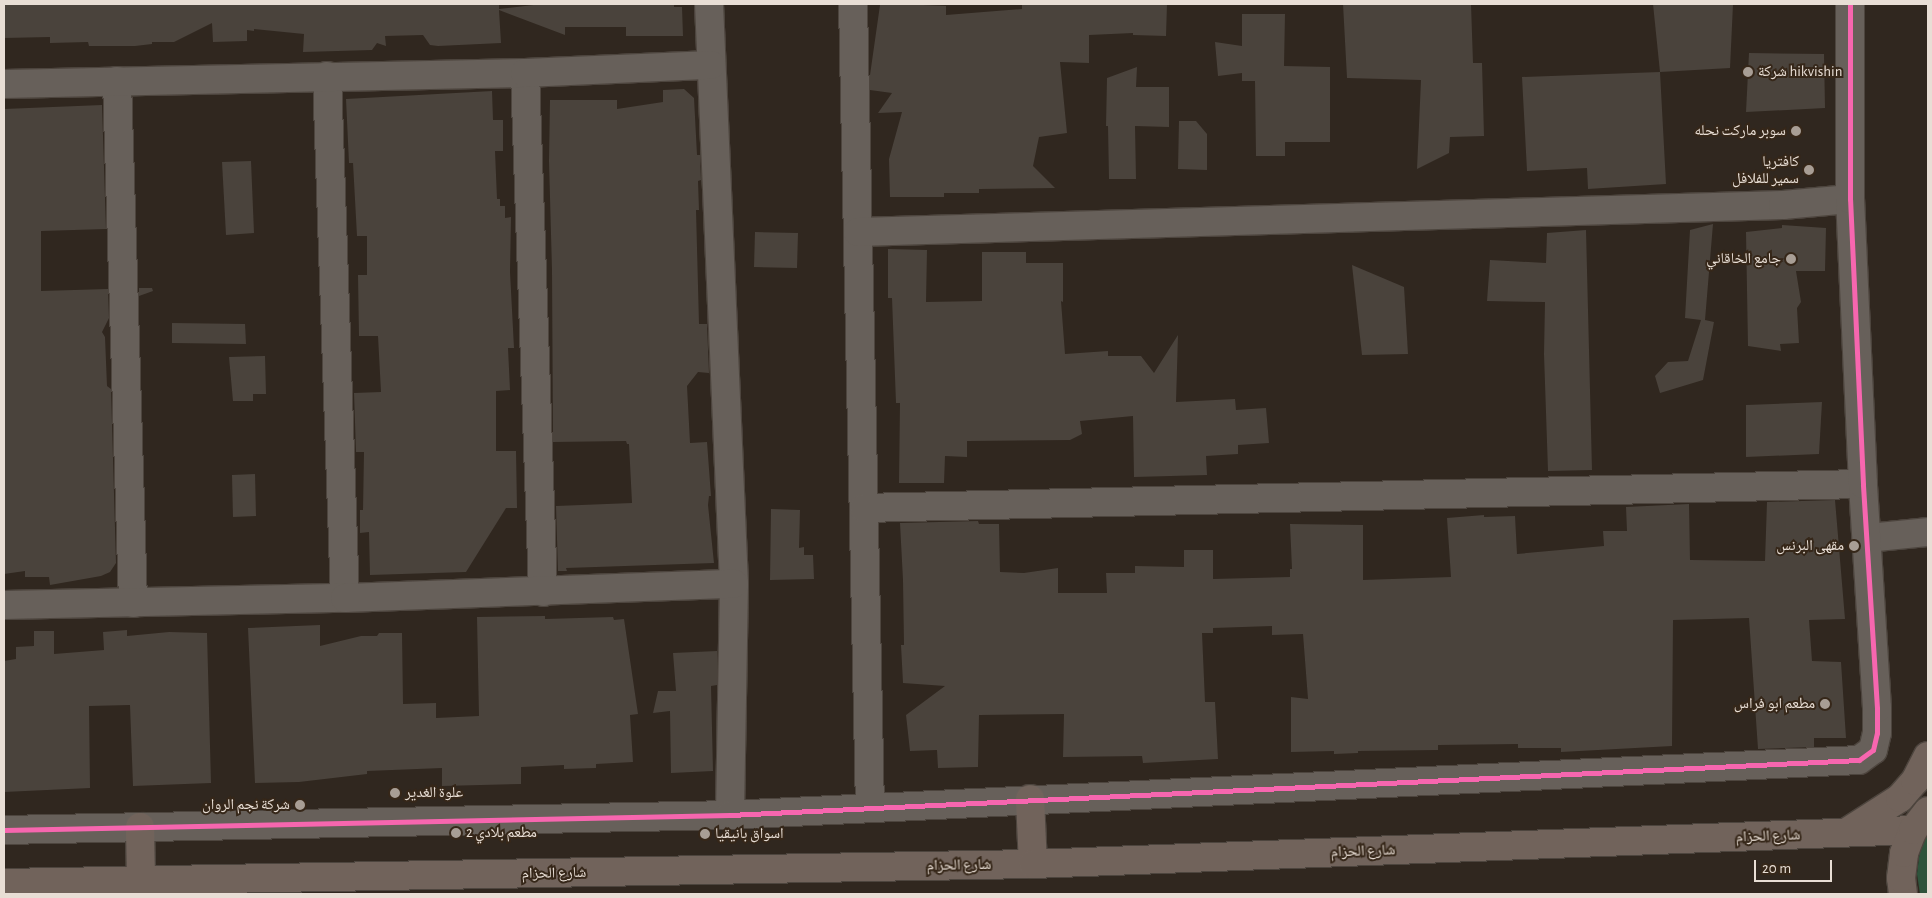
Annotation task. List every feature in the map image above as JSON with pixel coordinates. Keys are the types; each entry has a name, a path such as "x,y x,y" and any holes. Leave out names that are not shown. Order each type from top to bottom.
{"main road":[{"path":"1845,833 1900,798 1915,781 1928,756"},
{"path":"1030,800 1033,864"},
{"path":"1903,894 1901,878 1904,853 1921,820"},
{"name":"شارع الحزام","path":"4,883 476,874 569,884 1845,833 1921,820"},
{"path":"140,827 141,881"},
{"path":"476,874 489,886 492,894"}],"street":[{"path":"709,4 734,584 730,815"},
{"path":"853,4 870,807"},
{"path":"4,830 730,815 1860,760 1873,750 1877,732 1850,200 1850,4"},
{"path":"4,84 525,73 711,65"},
{"path":"525,73 543,592"},
{"path":"327,76 345,598"},
{"path":"117,81 133,603"},
{"path":"858,232 1784,205 1850,200"},
{"path":"864,508 1863,484"},
{"path":"1868,538 1928,532"},
{"path":"4,605 345,598 734,584"}],"green space":[{"path":"1928,834 1928,894 1920,894 1917,874 1920,850"}],"building":[{"path":"4,4 499,4 499,9 542,4 674,4 674,7 682,7 683,36 626,36 626,27 565,27 565,35 499,10 501,43 438,46 430,45 423,35 385,36 386,46 377,43 372,50 303,52 304,34 254,29 254,31 247,30 247,41 213,42 212,23 174,42 152,42 152,44 135,46 89,46 88,42 50,43 50,37 4,38"},
{"path":"1022,4 1167,4 1166,36 1133,35 1133,33 1089,35 1089,63 1060,62 1067,133 1039,137 1033,166 1055,188 979,189 979,193 944,193 944,197 890,197 889,159 902,112 878,113 892,93 870,90 870,75 880,5 946,6 946,15 1022,9"},
{"path":"1343,4 1471,4 1473,63 1482,63 1484,136 1450,137 1449,153 1417,169 1421,80 1347,78"},
{"path":"1653,4 1733,4 1730,68 1660,72"},
{"path":"1242,14 1285,14 1284,66 1330,67 1330,142 1285,142 1285,156 1256,156 1255,81 1242,81 1242,73 1218,76 1215,42 1242,46"},
{"path":"1749,53 1824,54 1825,108 1746,112"},
{"path":"1137,67 1136,87 1169,87 1169,127 1135,126 1136,179 1109,179 1108,126 1106,126 1107,78"},
{"path":"1660,72 1666,184 1588,189 1587,168 1527,171 1522,77"},
{"path":"684,89 694,98 697,155 700,155 701,180 698,181 699,210 696,210 699,324 707,324 709,373 698,372 687,386 690,443 707,442 711,496 709,496 708,505 714,563 566,568 567,571 558,571 556,506 632,503 629,444 626,441 553,442 549,161 550,100 617,100 617,109 663,102 663,90"},
{"path":"492,91 493,120 503,120 503,151 495,151 497,199 500,199 500,206 505,206 505,218 511,217 510,272 514,348 508,348 510,390 496,391 496,451 516,451 517,508 506,508 466,572 370,575 369,532 360,533 360,510 363,510 364,452 356,452 354,393 381,392 378,336 359,336 358,275 367,275 367,236 357,236 353,163 349,163 346,99"},
{"path":"102,105 106,229 41,231 41,291 108,289 109,318 102,332 105,337 107,386 111,389 116,563 110,572 101,576 50,585 49,577 25,577 25,571 4,574 4,109"},
{"path":"1179,121 1196,121 1207,134 1207,170 1178,169"},
{"path":"251,161 254,233 226,235 222,162"},
{"path":"1713,224 1705,320 1714,322 1703,380 1660,393 1655,376 1668,362 1688,361 1701,320 1685,318 1690,230"},
{"path":"1782,225 1826,228 1825,271 1796,271 1801,302 1797,308 1799,343 1780,344 1781,351 1748,346 1746,232 1782,228"},
{"path":"1586,230 1592,470 1548,471 1544,354 1545,302 1487,301 1490,260 1546,263 1547,233"},
{"path":"755,232 798,233 797,268 754,267"},
{"path":"888,249 927,250 926,302 982,301 982,252 1026,252 1026,263 1063,263 1063,302 1061,301 1065,354 1108,351 1108,356 1141,356 1154,373 1178,335 1176,402 1235,399 1236,410 1266,408 1269,443 1238,445 1238,454 1206,456 1207,475 1134,477 1133,416 1080,421 1082,434 1070,440 967,441 967,457 945,456 944,483 899,483 900,403 896,403 892,298 888,298"},
{"path":"1352,265 1404,287 1408,354 1362,355"},
{"path":"139,288 152,288 153,291 139,296"},
{"path":"172,323 245,324 246,344 172,343"},
{"path":"265,356 266,394 253,394 253,401 233,401 229,357"},
{"path":"1822,402 1819,454 1746,457 1746,405"},
{"path":"255,474 256,516 233,517 232,475"},
{"path":"1835,500 1845,619 1809,620 1812,661 1841,662 1846,738 1814,738 1814,747 1758,749 1749,618 1673,620 1672,746 1561,752 1561,748 1518,748 1518,744 1438,745 1438,750 1358,751 1358,753 1334,754 1334,751 1291,752 1291,697 1308,699 1303,634 1272,635 1272,626 1213,628 1213,633 1202,633 1205,702 1215,702 1218,759 1143,763 1142,756 1063,757 1064,714 979,715 978,767 938,768 937,750 910,751 906,715 945,686 903,683 901,645 904,645 903,580 900,523 978,521 979,524 999,524 1000,572 1024,573 1058,568 1058,593 1107,593 1106,573 1135,573 1135,566 1184,567 1184,550 1213,550 1213,579 1290,577 1290,569 1292,569 1290,524 1363,525 1363,580 1451,577 1447,518 1484,515 1484,517 1515,516 1517,554 1604,546 1603,531 1627,531 1626,507 1689,504 1690,560 1765,561 1767,502"},
{"path":"771,509 800,510 799,548 804,547 804,555 813,555 814,579 770,580"},
{"path":"545,616 545,619 613,617 614,620 624,619 638,714 630,715 633,762 596,764 596,768 564,769 564,765 521,767 521,784 442,786 442,768 367,771 367,774 299,782 255,783 248,628 320,625 320,646 361,636 377,636 379,633 402,633 403,704 436,703 436,718 479,716 477,617"},
{"path":"127,630 127,636 169,632 207,633 211,783 133,786 130,705 89,706 90,788 4,792 4,661 16,659 16,647 34,646 34,631 54,631 54,654 104,650 103,632"},
{"path":"717,651 717,685 711,686 713,771 671,773 670,711 653,713 658,691 676,691 673,653"}],"cycle path":[{"path":"4,830 730,815 1859,760 1873,750 1877,733 1877,708 1863,484 1850,199 1850,4"}],"place":[{"name":"شركة hikvishin","path":"1748,72"},
{"name":"سوبر ماركت نحله","path":"1796,131"},
{"name":"كافتريا سمير للفلافل","path":"1809,170"},
{"name":"جامع الخاقاني","path":"1791,259"},
{"name":"مقهى البرنس","path":"1854,546"},
{"name":"مطعم ابو فراس","path":"1825,704"},
{"name":"علوة الغدير","path":"395,793"},
{"name":"شركة نجم الروان","path":"300,805"},
{"name":"مطعم بلادي 2","path":"456,833"},
{"name":"اسواق بانيقيا","path":"705,834"}]}
